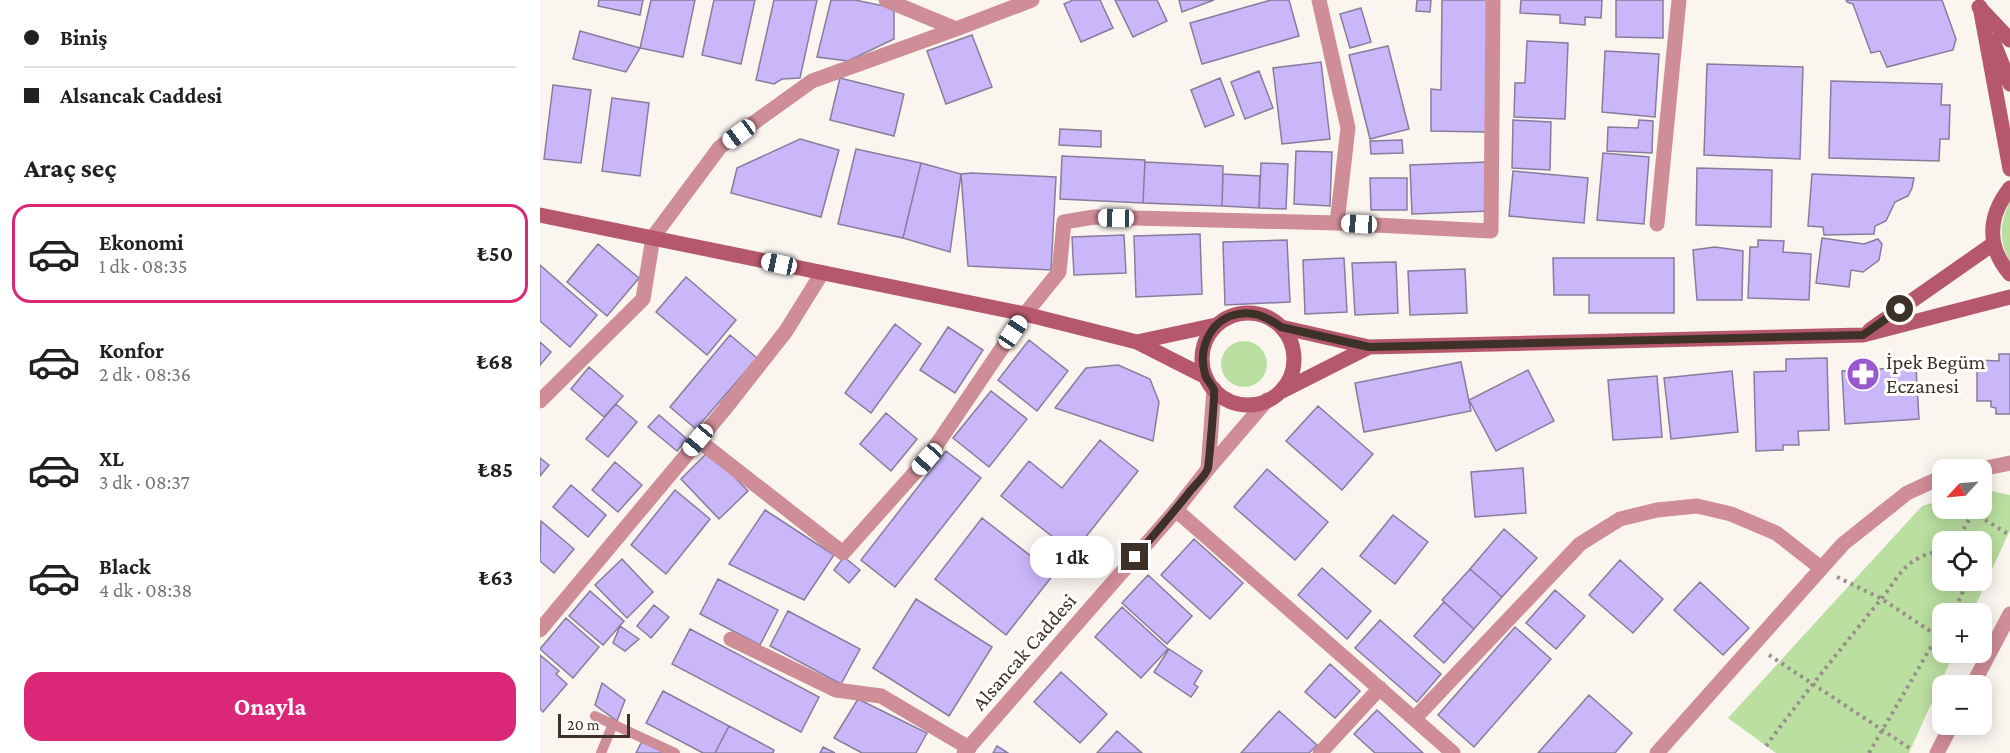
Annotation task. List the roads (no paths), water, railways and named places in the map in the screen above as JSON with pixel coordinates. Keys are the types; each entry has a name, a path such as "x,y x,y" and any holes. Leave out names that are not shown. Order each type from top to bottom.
{"main road":[{"path":"1977,4 2010,40"},
{"path":"1977,4 2010,84"},
{"path":"1977,4 2010,169"},
{"path":"2010,188 2000,201 1992,222 1993,244 2001,264 2010,274"},
{"path":"540,215 1025,314 1137,342 1210,383 1225,399 1238,404 1253,404 1273,396 1369,347"},
{"path":"1863,335 1993,244"},
{"path":"1281,327 1369,347 1863,335 2010,297"},
{"path":"1210,383 1202,364 1207,336 1216,325 1228,317 1242,313 1256,313 1269,318 1281,327 1289,339 1293,353 1293,367 1288,381 1273,396"},
{"path":"1137,342 1216,325"}],"street":[{"path":"886,0 956,29"},
{"path":"540,401 643,299 653,237 720,147 812,81 1032,0"},
{"path":"1319,0 1348,128 1337,223"},
{"path":"698,440 843,553 927,459 1025,314 1059,272 1064,222 1094,218 1337,223 1491,231 1493,0"},
{"path":"1657,224 1679,0"},
{"path":"540,630 786,331 822,273"},
{"path":"1208,469 1210,383"},
{"name":"Alsancak Caddesi","path":"966,751 1273,396"},
{"path":"1992,467 2010,463"},
{"path":"1657,753 1843,544 1907,493 1932,482"},
{"path":"1414,719 1580,544 1620,519 1657,510 1697,506 1731,514 1776,533 1821,568"},
{"path":"1176,510 1453,753"},
{"path":"1978,675 2010,614"},
{"path":"731,639 836,690 881,696 966,751"},
{"path":"1320,753 1380,688"},
{"path":"1937,753 1946,735"}],"lane":[{"path":"595,716 675,753"},
{"path":"601,753 613,724"}],"place":[{"name":"İpek Begüm Eczanesi","path":"1863,374"}]}
